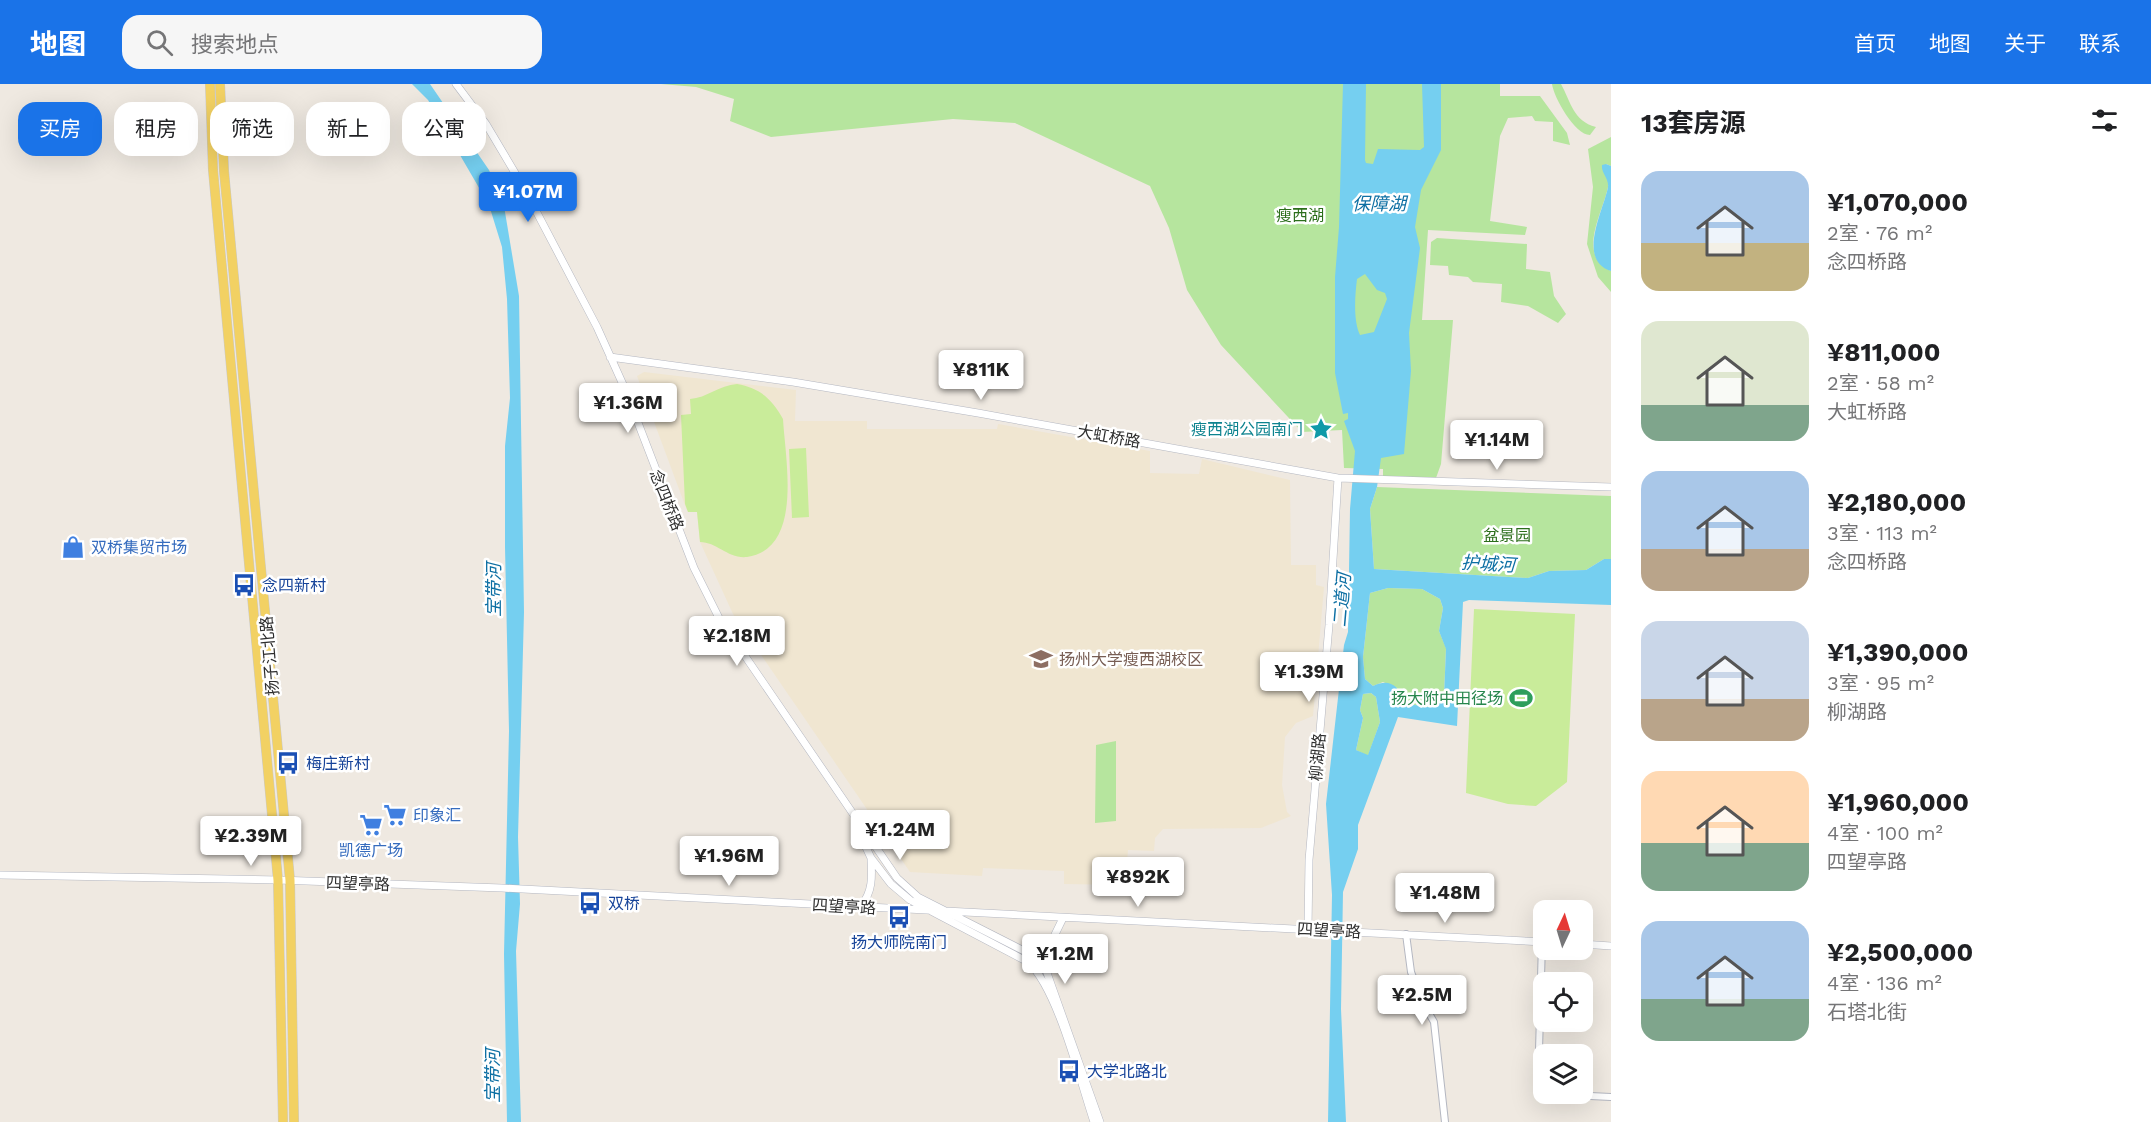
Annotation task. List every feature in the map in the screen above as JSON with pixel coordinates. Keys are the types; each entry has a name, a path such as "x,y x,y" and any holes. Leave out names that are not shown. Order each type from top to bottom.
{"main road":[{"name":"扬子江北路","path":"210,84 213,170 278,880 283,1122"},
{"name":"扬子江北路","path":"220,84 224,171 290,880 294,1122"}],"street":[{"name":"念四桥路","path":"456,84 486,124 524,188 610,357 685,546 719,618 897,878 918,897 952,912 1034,956 1046,970"},
{"name":"大虹桥路","path":"610,357 793,382 1338,478 1611,487"},
{"name":"柳湖路","path":"1308,929 1311,837 1329,625 1338,478"},
{"name":"念四桥路","path":"849,810 871,858 891,884 910,900 1028,962 1040,972 1062,1025 1094,1122"},
{"path":"861,906 868,897 873,880 871,858"},
{"name":"四望亭路","path":"0,875 290,880 502,888 1533,941"},
{"path":"1063,918 1045,955 1046,970 1100,1122"},
{"path":"1406,934 1411,972 1423,1003 1434,1022 1445,1122"},
{"path":"1593,945 1611,946"},
{"path":"1539,1044 1542,960"},
{"path":"1593,1096 1611,1097"}],"shaded area":[{"name":"扬州大学瘦西湖校区","path":"644,372 796,390 795,421 867,421 867,429 997,429 998,424 1150,451 1150,473 1199,474 1202,459 1290,480 1291,565 1316,565 1316,585 1324,587 1313,716 1296,723 1285,737 1282,785 1287,812 1291,816 1261,828 1163,829 1155,838 1154,851 1128,850 1125,885 1064,884 1064,871 983,868 982,876 910,872 733,614 700,542 697,512 688,512 686,508 637,376"}],"green space":[{"name":"瘦西湖","path":"661,84 1500,84 1500,96 1540,96 1567,133 1570,145 1553,141 1553,122 1535,121 1532,116 1508,118 1500,136 1490,221 1527,227 1525,235 1428,230 1422,320 1453,320 1441,464 1436,478 1383,476 1383,469 1344,468 1342,430 1302,432 1221,345 1187,290 1169,228 1150,186 1015,123 953,119 771,137 730,121 734,99 696,87"},
{"path":"1552,84 1561,84 1577,116 1596,127 1590,135 1572,123 1561,106"},
{"path":"1611,137 1611,166 1606,164 1608,187 1594,233 1593,244 1595,255 1601,264 1611,271 1611,292 1598,277 1587,244 1593,187 1588,149"},
{"path":"1437,238 1527,244 1526,269 1550,272 1554,296 1566,314 1558,323 1528,306 1501,302 1502,284 1473,282 1468,277 1449,275 1448,266 1430,265 1431,242"},
{"path":"737,384 759,392 774,406 783,419 788,478 784,520 777,538 765,550 747,557 734,556 700,542 697,512 688,512 685,504 681,415 691,414 690,399"},
{"path":"806,448 809,517 792,518 789,449"},
{"name":"盆景园","path":"1377,487 1611,496 1611,559 1604,559 1586,570 1549,571 1528,578 1374,569 1370,509"},
{"path":"1388,588 1422,589 1440,599 1443,608 1439,631 1446,648 1444,696 1436,704 1428,707 1402,703 1398,700 1397,688 1383,682 1373,686 1365,679 1363,657 1370,593"},
{"name":"扬大附中田径场","path":"1474,609 1575,614 1567,782 1536,806 1508,804 1466,793"},
{"path":"1371,693 1376,697 1380,722 1368,756 1356,750 1363,718 1360,710 1363,694"},
{"path":"1116,741 1116,821 1095,823 1096,745"}],"water":[{"path":"412,84 430,84 442,102 429,102"},
{"name":"保障湖","path":"1343,84 1366,84 1365,160 1366,163 1373,164 1378,149 1420,150 1424,147 1422,84 1441,84 1441,150 1421,190 1415,227 1420,248 1409,333 1411,371 1404,454 1381,458 1377,487 1370,509 1374,569 1528,578 1549,571 1586,570 1604,559 1611,559 1611,605 1469,600 1463,602 1457,726 1398,717 1358,825 1358,849 1343,892 1341,1009 1346,1122 1328,1122 1332,895 1326,804 1344,645 1348,632 1350,509 1355,451 1344,421 1348,419 1348,413 1343,414 1335,373 1335,277 1339,227","holes":["1365,274 1377,290 1385,293 1387,299 1374,332 1360,335 1355,315 1357,279","1388,588 1422,589 1440,599 1443,608 1439,631 1446,649 1444,696 1436,704 1428,707 1402,703 1398,700 1397,688 1391,684 1373,686 1365,679 1363,657 1370,593","1371,693 1376,697 1380,722 1368,755 1356,750 1363,718 1360,710 1363,694"]},
{"path":"461,156 479,156 489,170 503,200 519,296 524,612 518,837 520,904 516,951 521,1122 507,1122 504,954 509,731 505,547 505,446 510,398 507,299 502,247 489,205"},
{"path":"1602,165 1611,166 1611,271 1601,265 1595,256 1594,245 1598,220 1608,187 1602,168"}],"place":[{"name":"瘦西湖公园南门","path":"1321,429"},
{"name":"双桥集贸市场","path":"73,547"},
{"name":"念四新村","path":"244,585"},
{"name":"扬州大学瘦西湖校区","path":"1041,659"},
{"name":"扬大附中田径场","path":"1521,698"},
{"name":"梅庄新村","path":"288,763"},
{"name":"印象汇","path":"395,815"},
{"name":"凯德广场","path":"371,825"},
{"name":"双桥","path":"590,903"},
{"name":"扬大师院南门","path":"899,917"},
{"name":"大学北路北","path":"1069,1071"}],"water label":[{"name":"护城河","path":"1488,564"},
{"name":"宝带河","path":"494,590"},
{"name":"二道河","path":"1342,600"},
{"name":"宝带河","path":"493,1076"}]}
